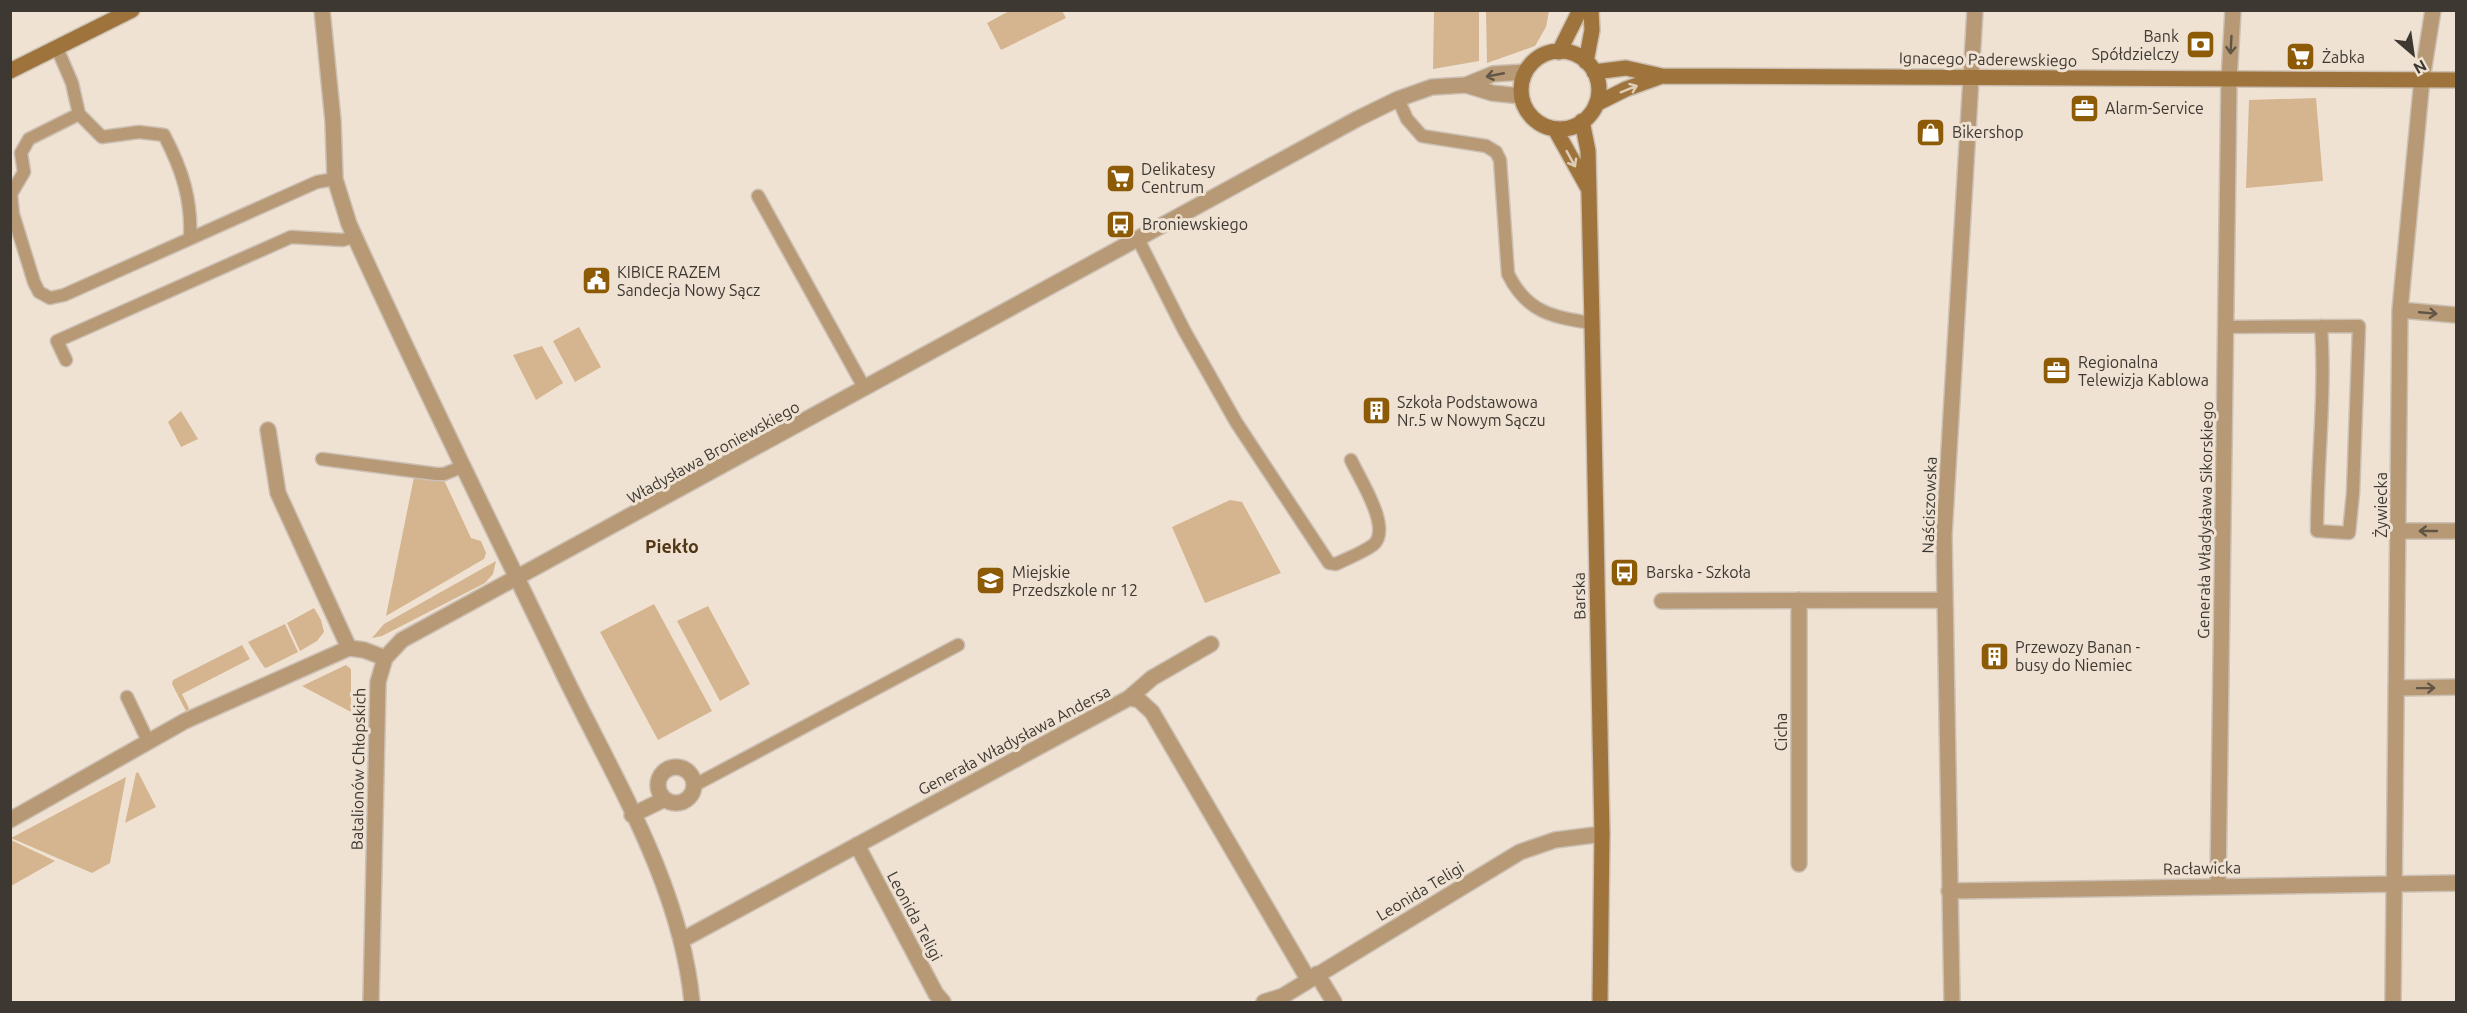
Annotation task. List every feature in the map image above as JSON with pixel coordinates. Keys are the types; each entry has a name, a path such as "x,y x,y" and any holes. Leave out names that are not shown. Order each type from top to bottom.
{"street":[{"path":"10,71 132,10"},
{"path":"322,10 333,121 335,179 355,236 632,815 662,885 682,940 689,970 692,1002"},
{"path":"1559,52 1580,10"},
{"path":"1590,67 1591,10"},
{"name":"Naściszowska","path":"1952,1002 1944,535 1975,10"},
{"name":"Generała Władysława Sikorskiego","path":"2218,885 2229,80 2233,10"},
{"name":"Żywiecka","path":"2393,1002 2400,310 2422,79 2433,10"},
{"path":"1559,52 1576,55 1590,67 1598,83 1596,104 1590,115 1582,122 1571,128 1555,129 1533,119 1525,109 1521,96 1521,83 1532,63 1542,56 1559,52"},
{"name":"Ignacego Paderewskiego","path":"1590,67 1626,68 1662,76 2457,80"},
{"name":"Władysława Broniewskiego","path":"517,578 1398,99 1432,87 1466,85 1493,74 1525,72"},
{"name":"Ignacego Paderewskiego","path":"1596,104 1626,89 1662,76"},
{"name":"Władysława Broniewskiego","path":"1466,85 1492,93 1521,96"},
{"name":"Barska","path":"1582,122 1588,151 1592,323 1602,834 1600,1002"},
{"name":"Barska","path":"1555,129 1588,188"},
{"path":"2400,310 2457,315"},
{"path":"268,430 278,493 349,648"},
{"path":"2398,531 2457,531"},
{"path":"10,820 184,721 349,648 364,650 385,658 402,640 517,578"},
{"name":"Cicha","path":"1799,600 1799,864"},
{"path":"1662,601 1945,600"},
{"path":"1129,698 1152,678 1211,644"},
{"name":"Batalionów Chłopskich","path":"371,1002 378,682 385,658"},
{"path":"2396,688 2457,687"},
{"name":"Generała Władysława Andersa","path":"682,940 1129,698 1139,700 1152,712 1313,977 1334,1002"},
{"path":"632,815 664,799 680,802 689,796 693,786 690,775 686,771 675,768 664,772 658,783 658,789 664,799"},
{"name":"Leonida Teligi","path":"1264,1002 1283,996 1520,852 1555,840 1602,834"},
{"name":"Leonida Teligi","path":"857,845 936,994 943,1002"},
{"name":"Racławicka","path":"1949,891 2457,883"}],"lane":[{"path":"57,48 72,83 79,114 102,137 139,132 164,135 176,156 191,212 190,238"},
{"path":"1398,99 1407,119 1422,136 1486,146 1496,152 1500,160 1508,274 1514,286 1525,300 1552,316 1592,323"},
{"path":"79,114 29,139 21,153 24,172 11,194 13,213 34,282 39,292 50,298 64,295 316,182 335,179"},
{"path":"758,196 865,389"},
{"path":"66,360 57,341 228,264 291,237 343,240 355,236"},
{"path":"1138,240 1184,330 1236,422 1329,563 1336,564 1374,544 1380,536 1378,517 1351,460"},
{"path":"2226,327 2321,326 2359,326 2353,493 2349,533 2317,531 2317,490 2322,423 2321,326"},
{"path":"322,459 436,474 444,474 464,466"},
{"path":"693,786 958,645"},
{"path":"127,697 148,741"}],"shaded area":[{"path":"1011,10 1062,11 1066,18 1001,50 987,23"},
{"path":"1486,10 1549,11 1546,27 1535,46 1487,63"},
{"path":"1434,11 1479,11 1479,61 1433,69"},
{"path":"2316,98 2323,181 2246,188 2249,100"},
{"path":"579,327 601,367 575,382 553,341"},
{"path":"542,346 563,383 536,400 513,355"},
{"path":"181,411 198,439 181,447 168,422"},
{"path":"414,477 444,480 471,538 481,541 486,553 484,559 386,616"},
{"path":"1230,500 1242,502 1281,573 1205,603 1172,527"},
{"path":"496,561 493,574 485,583 382,636 372,638 384,624"},
{"path":"654,604 712,711 658,740 600,632"},
{"path":"708,606 750,684 720,701 677,621"},
{"path":"314,608 321,620 324,632 317,641 300,651 287,623"},
{"path":"285,624 298,652 266,668 248,642"},
{"path":"242,645 250,659 182,694 189,708 187,713 172,684 173,680"},
{"path":"346,665 351,669 351,712 302,686"},
{"path":"138,772 156,807 125,823 136,773"},
{"path":"126,777 110,863 92,873 11,838"},
{"path":"11,840 55,861 11,886"}],"place":[{"name":"Bank Spółdzielczy","path":"2200,45"},
{"name":"Żabka","path":"2301,57"},
{"name":"Alarm-Service","path":"2084,108"},
{"name":"Bikershop","path":"1931,132"},
{"name":"Delikatesy Centrum","path":"1120,178"},
{"name":"Broniewskiego","path":"1121,224"},
{"name":"KIBICE RAZEM Sandecja Nowy Sącz","path":"596,281"},
{"name":"Regionalna Telewizja Kablowa","path":"2057,371"},
{"name":"Szkoła Podstawowa Nr.5 w Nowym Sączu","path":"1376,411"},
{"name":"Barska - Szkoła","path":"1625,572"},
{"name":"Miejskie Przedszkole nr 12","path":"991,581"},
{"name":"Przewozy Banan - busy do Niemiec","path":"1994,656"}],"district":[{"name":"Piekło","path":"672,546"}]}
